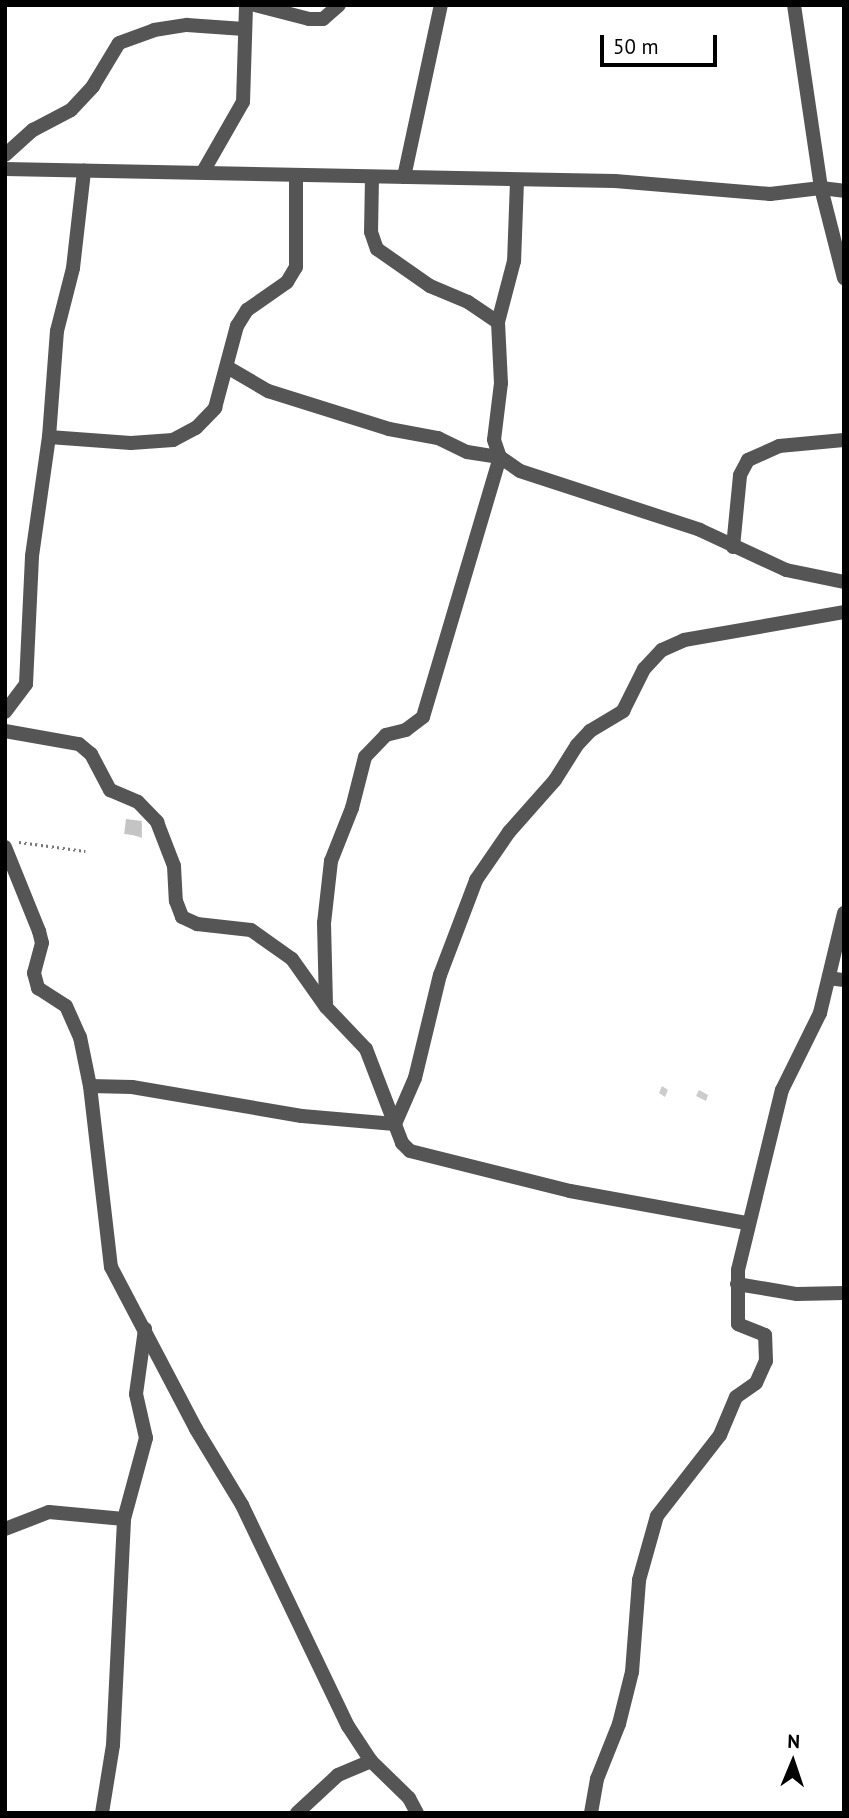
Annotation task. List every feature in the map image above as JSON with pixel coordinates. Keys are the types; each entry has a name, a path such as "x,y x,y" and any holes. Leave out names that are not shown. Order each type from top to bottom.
{"street":[{"path":"204,170 243,103 246,5"},
{"path":"255,5 309,19 323,19 339,5"},
{"path":"404,177 441,5"},
{"path":"794,5 821,188 844,278"},
{"path":"5,155 33,130 71,110 93,86 118,43 154,30 187,25 244,29"},
{"path":"5,169 204,170 517,181 615,181 770,194 821,188 844,191"},
{"path":"5,712 26,684 32,556 49,437 57,331 73,268 84,171"},
{"path":"49,437 131,443 173,440 196,428 215,408 237,326 247,310 287,282 296,267 296,175"},
{"path":"372,177 370,232 377,249 430,286 468,302 498,322"},
{"path":"326,1007 324,923 331,861 352,808 365,757 386,734 406,730 423,717 500,457 494,440 501,383 498,322 514,261 517,181"},
{"path":"227,367 268,391 389,429 438,438 467,452 500,457 520,471 699,530 786,570 844,582"},
{"path":"733,547 740,475 748,460 779,446 844,440"},
{"path":"395,1124 415,1078 440,975 476,880 509,832 555,780 577,745 590,731 623,711 644,669 662,650 684,640 844,612"},
{"path":"5,732 65,740 91,754 110,790 138,802 157,822 171,855 183,917 197,925 251,930 267,938 304,973 326,1007 366,1049 401,1143 422,1156 570,1191 746,1223"},
{"path":"11,844 9,871 42,943 35,957 38,988 66,1006 80,1037 90,1086 109,1256 121,1290 145,1329 195,1429 242,1505 323,1677 371,1761 409,1798 417,1813"},
{"path":"591,1813 597,1779 620,1724 632,1672 639,1580 657,1516 720,1435 736,1397 756,1383 766,1361 765,1335 738,1324 737,1284 746,1223 782,1090 836,979 844,913"},
{"path":"90,1086 132,1087 302,1116 395,1124"},
{"path":"737,1284 797,1294 844,1293"},
{"path":"102,1813 113,1745 124,1519 146,1438 136,1394 145,1329"},
{"path":"5,1529 49,1512 124,1519"},
{"path":"296,1813 338,1775 371,1761"}],"path":[{"path":"11,844 85,851"}],"building":[{"path":"126,819 142,821 140,836 124,834"}]}
